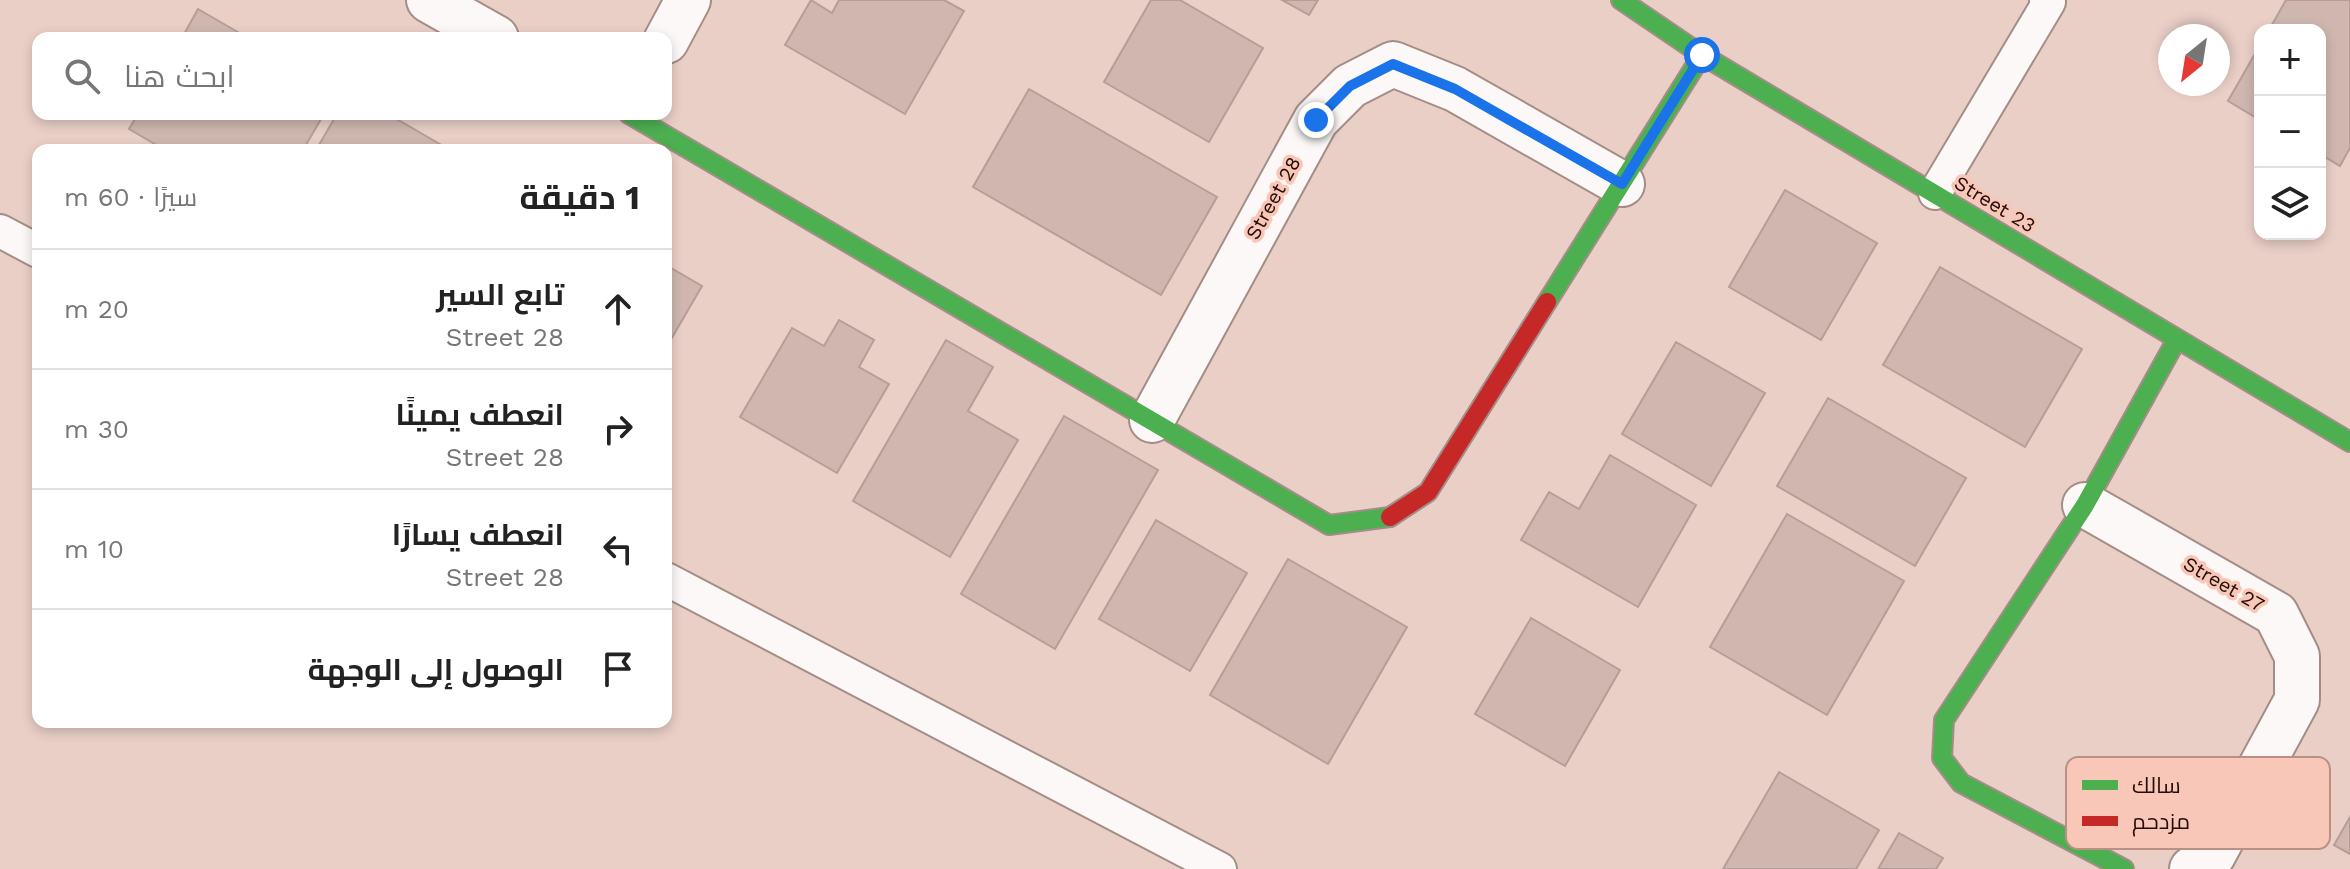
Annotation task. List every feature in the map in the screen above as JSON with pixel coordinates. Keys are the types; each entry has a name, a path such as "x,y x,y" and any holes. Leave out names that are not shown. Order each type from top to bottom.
{"street":[{"path":"429,0 485,32"},
{"path":"671,32 688,0"},
{"name":"Street 23","path":"1621,0 1702,55 2350,442"},
{"path":"639,120 1329,525 1385,520 1428,492 1702,55"},
{"name":"Street 28","path":"1152,420 1316,120 1350,86 1393,64 1455,89 1622,184"},
{"path":"2066,838 1961,783 1942,758 1944,720 2085,505 2177,339"},
{"name":"Street 27","path":"2085,505 2276,614 2297,656 2297,700 2266,757"},
{"path":"2086,849 2124,869"},
{"name":"Street 27","path":"2192,869 2213,855 2216,849"}],"lane":[{"path":"1935,193 2049,2 2046,0"},
{"path":"0,231 32,248"},
{"path":"672,582 1220,869"}],"building":[{"path":"811,0 832,13 839,0 944,0 964,11 905,114 785,45"},
{"path":"1151,0 1180,0 1263,48 1209,142 1104,82"},
{"path":"1282,0 1318,0 1309,15"},
{"path":"2286,0 2350,0 2350,148 2340,166 2326,158 2326,24 2272,24"},
{"path":"198,9 238,32 185,32"},
{"path":"2254,56 2254,116 2228,101"},
{"path":"1029,89 1217,197 1161,295 973,187"},
{"path":"134,120 320,120 306,144 155,144 129,129"},
{"path":"334,120 398,120 440,144 320,144"},
{"path":"1785,190 1877,243 1821,340 1729,287"},
{"path":"1940,267 2082,349 2025,447 1883,365"},
{"path":"672,268 702,286 672,338"},
{"path":"839,320 874,340 859,367 889,384 837,473 740,417 792,328 824,346"},
{"path":"946,340 993,367 968,411 1018,440 950,557 853,501"},
{"path":"1676,342 1765,393 1711,486 1622,434"},
{"path":"1828,398 1966,478 1915,566 1777,486"},
{"path":"1064,416 1158,470 1055,649 961,594"},
{"path":"1610,455 1696,505 1638,607 1521,540 1549,492 1579,509"},
{"path":"1787,514 1904,581 1827,715 1710,647"},
{"path":"1156,520 1247,573 1190,671 1099,619"},
{"path":"1288,559 1407,627 1328,764 1210,695"},
{"path":"1531,618 1620,670 1565,766 1475,714"},
{"path":"1779,772 1879,830 1856,869 1723,869"},
{"path":"2350,817 2350,854 2334,845"},
{"path":"1899,833 1943,858 1936,869 1878,869"}],"traffic: fast":[{"path":"1621,0 1702,55 2350,442"},
{"path":"1547,302 1702,55"},
{"path":"639,120 1329,525 1390,517"},
{"path":"2066,838 1961,783 1942,758 1944,720 2085,505 2177,339"},
{"path":"2086,849 2124,869"}],"traffic: jam":[{"path":"1390,517 1428,492 1547,302"}],"route":[{"path":"1316,120 1350,86 1393,64 1455,89 1622,184 1702,55"}]}
